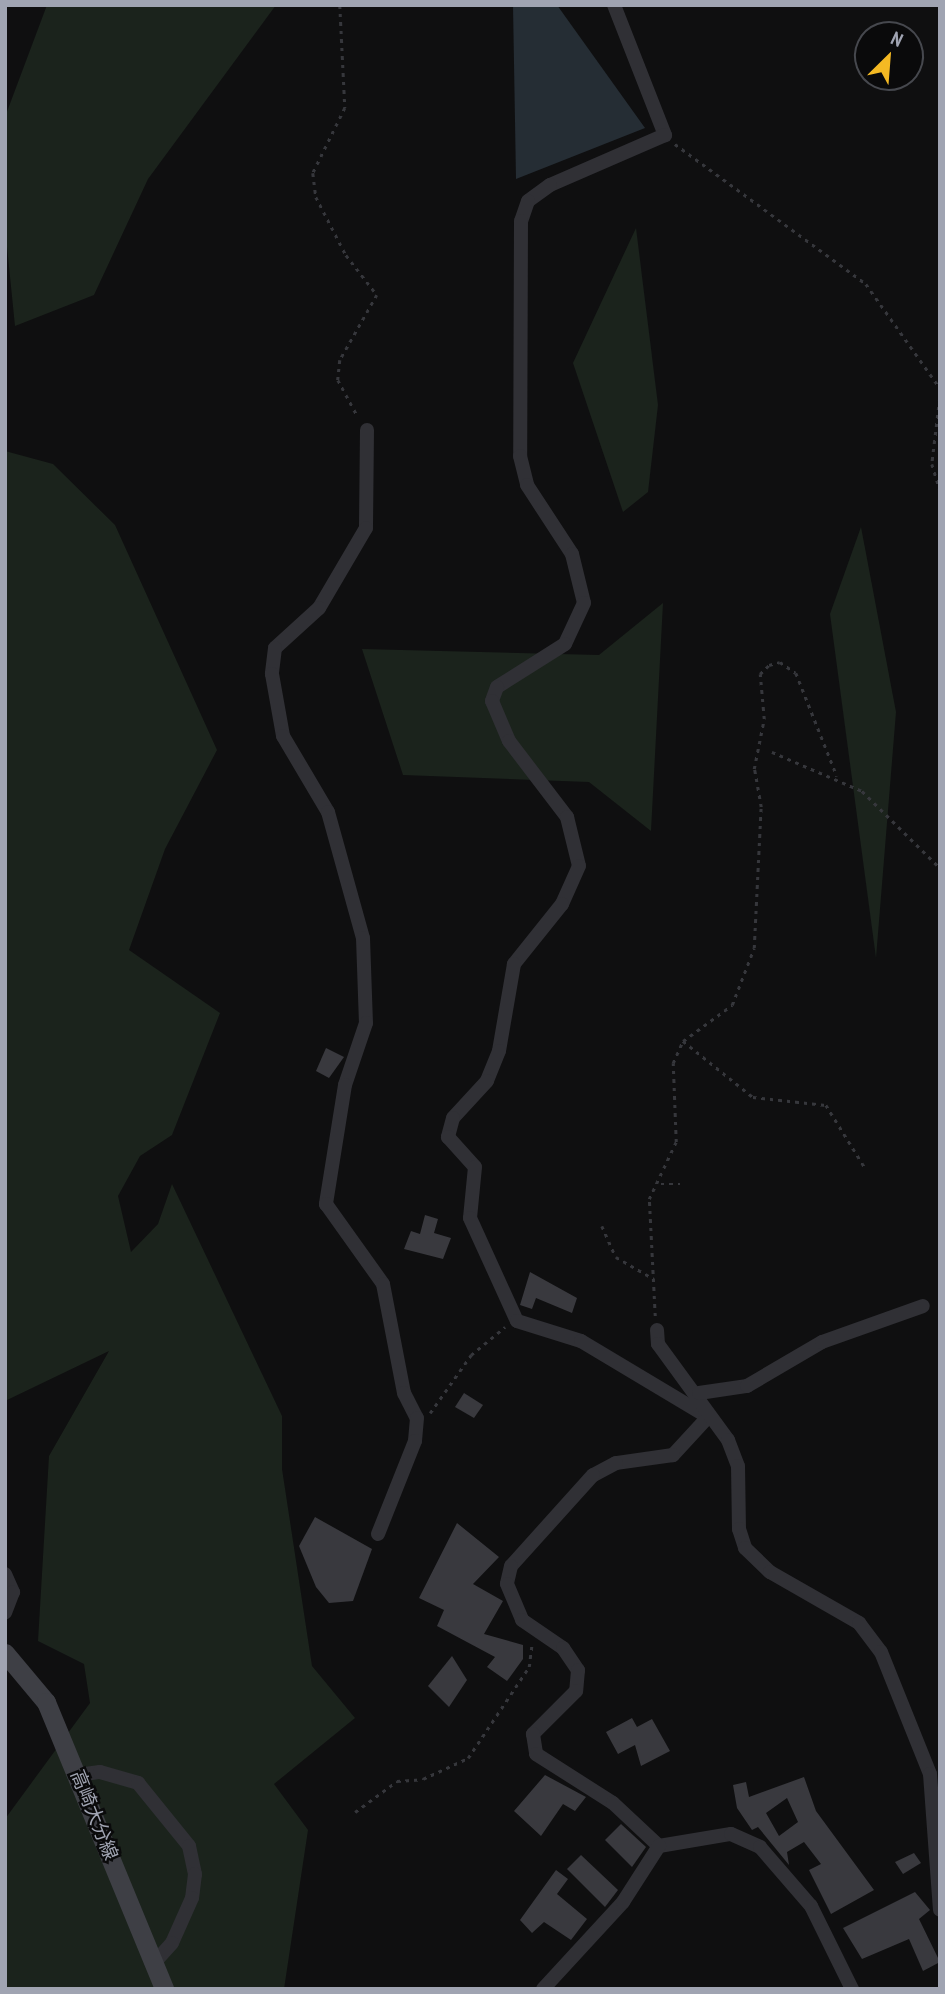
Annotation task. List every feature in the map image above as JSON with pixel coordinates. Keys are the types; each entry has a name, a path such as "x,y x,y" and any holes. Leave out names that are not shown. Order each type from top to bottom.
{"main road":[{"name":"高崎大分線","path":"5,1653 40,1690 78,1775 164,1989"}],"street":[{"path":"614,5 664,135 550,185 528,201 521,221 520,456 527,485 572,554 584,603 565,644 497,687 492,701 509,741 567,817 579,866 562,904 514,964 499,1051 487,1081 453,1118 448,1137 475,1167 470,1219 517,1321 581,1341 708,1417 728,1440 738,1466 745,1548 771,1572 859,1623 881,1652 930,1774 940,1910"},
{"path":"367,430 366,528 320,608 275,649 272,674 283,736 328,812 363,938 366,1024 345,1085 326,1204 383,1284 404,1392 417,1418 415,1441 378,1534"},
{"path":"699,1393 747,1386 822,1342 923,1307"},
{"path":"657,1330 658,1344 699,1393 708,1417"},
{"path":"659,1846 613,1803 536,1754 533,1734 576,1691 578,1670 563,1648 531,1630 514,1606 507,1584 511,1566 593,1475 616,1463 673,1455 708,1417"},
{"path":"5,1574 13,1592 5,1613"},
{"path":"78,1775 100,1772 138,1783 188,1846 195,1874 192,1898 172,1943 154,1963"},
{"path":"543,1989 623,1902 659,1846 731,1834 760,1847 811,1906 852,1989"}],"path":[{"path":"340,5 345,108 313,173 316,197 345,255 377,295 340,360 338,380 367,430"},
{"path":"664,135 726,187 866,284 940,388"},
{"path":"940,398 932,464 940,491"},
{"path":"657,1330 649,1199 661,1184 676,1142 673,1063 683,1041 732,1005 754,948 761,807 754,769 764,719 760,674 769,665 780,662 796,673 837,776 862,791 940,868"},
{"path":"772,752 826,778 837,776"},
{"path":"683,1041 752,1097 826,1105 864,1166"},
{"path":"661,1184 680,1184"},
{"path":"602,1226 615,1257 654,1279"},
{"path":"417,1418 431,1413 494,1332 517,1321"},
{"path":"355,1812 397,1780 445,1770 480,1746 499,1705 529,1667 531,1630"}],"shaded area":[{"path":"47,5 276,5 148,179 94,295 15,326 5,227 5,117"},
{"path":"513,5 557,5 645,128 516,179"},
{"path":"636,228 658,405 648,492 623,512 573,363"},
{"path":"5,451 53,464 115,525 217,750 165,849 129,950 220,1013 172,1135 140,1156 118,1196 131,1252 158,1224 172,1184 282,1416 282,1469 312,1666 355,1718 274,1784 308,1830 284,1989 5,1989 5,1819 90,1703 84,1664 38,1641 49,1456 109,1351 5,1401"},
{"path":"861,527 896,712 876,958 830,614"},
{"path":"663,603 651,831 589,782 403,775 362,649 599,655"}],"building":[{"path":"326,1048 344,1057 329,1078 316,1071"},
{"path":"425,1215 438,1219 434,1233 451,1238 443,1259 404,1249 411,1231 420,1234"},
{"path":"530,1272 577,1298 572,1313 536,1298 532,1309 520,1305"},
{"path":"464,1393 483,1405 474,1418 455,1407"},
{"path":"315,1517 372,1549 353,1601 329,1603 316,1587 299,1546"},
{"path":"457,1523 499,1557 473,1584 503,1601 484,1634 523,1645 523,1659 507,1681 487,1667 495,1657 437,1626 444,1610 419,1598"},
{"path":"452,1656 467,1680 449,1707 428,1686"},
{"path":"632,1718 637,1727 652,1719 670,1751 641,1766 635,1745 618,1754 606,1732"},
{"path":"545,1775 586,1797 575,1811 563,1804 541,1836 514,1811"},
{"path":"804,1777 816,1811 874,1890 831,1914 809,1870 821,1864 804,1842 787,1852 789,1865 758,1827 752,1830 737,1808 733,1785 746,1782 749,1797","holes":["787,1798 798,1822 779,1836 766,1813"]},
{"path":"621,1824 646,1847 632,1867 605,1840"},
{"path":"914,1853 921,1863 903,1874 895,1862"},
{"path":"581,1855 618,1890 605,1907 567,1869"},
{"path":"556,1870 568,1879 557,1894 587,1919 571,1940 544,1922 532,1933 520,1920"},
{"path":"915,1892 930,1910 919,1919 940,1962 923,1971 909,1939 862,1959 843,1928"}]}
